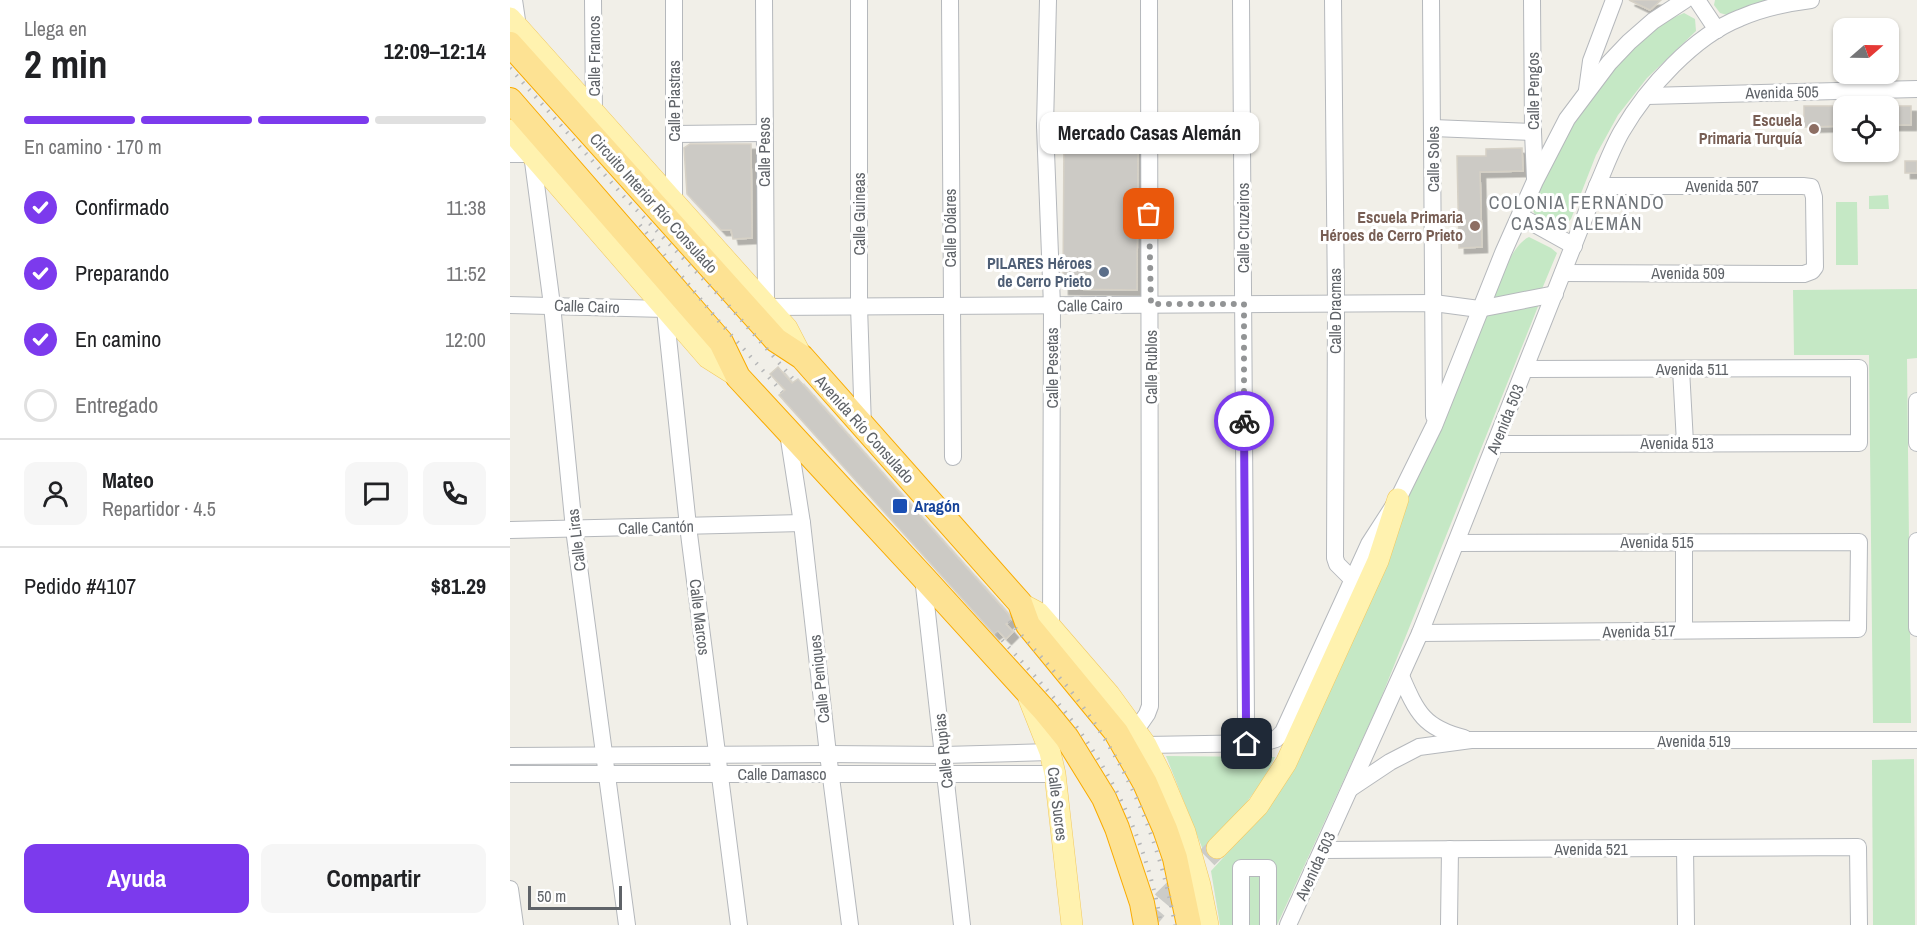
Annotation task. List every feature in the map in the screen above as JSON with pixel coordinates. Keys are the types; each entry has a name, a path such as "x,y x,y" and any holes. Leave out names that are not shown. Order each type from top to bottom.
{"highway":[{"name":"Circuito Interior Río Consulado","path":"513,30 776,340 801,357"},
{"path":"510,100 721,342 738,377 923,577 1066,738 1104,798 1117,828 1130,864 1146,925"},
{"name":"Avenida Río Consulado","path":"801,357 1020,603"},
{"path":"1020,603 1028,625 1116,732 1145,783 1165,829 1174,858 1189,925"}],"main road":[{"name":"Avenida Río Consulado","path":"513,30 594,113 787,328 801,357"},
{"path":"510,130 708,358 738,377"},
{"path":"1217,848 1258,806 1286,762 1378,561 1398,499"},
{"name":"Avenida Río Consulado","path":"1020,603 1039,613 1109,694 1141,737 1166,785 1185,832 1200,885 1208,925"},
{"name":"Calle Sucres","path":"1023,688 1035,711 1050,752 1055,774 1072,925"}],"street":[{"path":"513,30 514,0"},
{"name":"Calle Francos","path":"593,0 594,113"},
{"name":"Calle Piastras","path":"674,0 674,202"},
{"name":"Calle Pesos","path":"764,0 767,306"},
{"name":"Calle Guineas","path":"859,0 859,306 863,427"},
{"name":"Calle Dólares","path":"950,0 953,457"},
{"name":"Calle Pesetas","path":"1048,0 1045,126 1052,306 1051,628"},
{"name":"Calle Rublos","path":"1141,737 1150,706 1149,0"},
{"name":"Calle Cruzeiros","path":"1241,0 1247,744"},
{"name":"Calle Dracmas","path":"1333,0 1336,304 1335,558 1337,564 1353,580"},
{"name":"Calle Soles","path":"1431,0 1434,426"},
{"name":"Calle Pengos","path":"1532,0 1535,181"},
{"path":"1587,90 1591,61 1614,0"},
{"path":"1141,737 1247,744 1276,739 1283,732 1369,544 1398,499 1434,426 1479,309 1535,181 1567,119 1608,63 1653,21 1685,0"},
{"path":"1697,0 1717,30"},
{"name":"Avenida 503","path":"1288,925 1420,633 1597,186 1622,131 1647,96 1678,60 1717,30 1739,18 1785,3 1811,0"},
{"name":"Avenida 505","path":"1647,96 1917,89"},
{"path":"1045,126 1148,125"},
{"path":"1433,128 1533,132"},
{"path":"674,134 764,133"},
{"path":"510,154 532,154"},
{"name":"Calle Liras","path":"532,154 552,305 574,529 627,925"},
{"name":"Avenida 507","path":"1597,186 1811,187 1814,197 1815,262 1812,271"},
{"path":"1520,216 1574,246"},
{"name":"Avenida 509","path":"1563,273 1804,274 1812,271"},
{"name":"Calle Cairo","path":"767,306 1434,303 1479,309 1555,294"},
{"name":"Calle Cairo","path":"510,305 665,309"},
{"name":"Calle Marcos","path":"665,309 688,526 739,925"},
{"name":"Avenida 511","path":"1526,369 1859,368 1859,443"},
{"path":"1681,369 1685,443"},
{"path":"1916,443 1917,401"},
{"name":"Calle Peniques","path":"788,433 802,523 850,925"},
{"name":"Avenida 513","path":"1495,444 1859,443"},
{"name":"Calle Cantón","path":"510,530 802,523"},
{"path":"1916,541 1916,628"},
{"path":"1684,542 1684,630"},
{"name":"Avenida 515","path":"1456,543 1859,542 1858,629"},
{"name":"Calle Rupias","path":"923,577 962,925"},
{"name":"Avenida 517","path":"1420,633 1858,629"},
{"name":"Avenida 519","path":"1401,676 1413,704 1430,725 1441,732 1471,740"},
{"name":"Avenida 519","path":"1351,789 1390,762 1419,747 1471,740 1917,740"},
{"name":"Calle Damasco","path":"510,756 944,755 1050,752"},
{"name":"Calle Damasco","path":"510,774 1055,774"},
{"name":"Avenida 521","path":"1323,850 1858,847 1859,925"},
{"path":"1685,848 1686,925"},
{"path":"1449,925 1450,849"},
{"path":"1241,925 1241,868 1268,868 1269,925"},
{"path":"510,889 515,925"}],"green space":[{"path":"1715,0 1769,0 1727,15 1720,13 1714,5"},
{"path":"1684,13 1695,19 1696,31 1647,78 1618,115 1596,155 1571,219 1566,224 1558,226 1535,215 1532,208 1535,200 1565,137 1613,68 1659,24"},
{"path":"1888,195 1889,209 1869,209 1869,196"},
{"path":"1836,202 1857,202 1858,265 1836,265"},
{"path":"1529,237 1557,253 1542,289 1490,303 1511,256"},
{"path":"1917,289 1917,358 1907,359 1911,723 1873,723 1869,355 1794,355 1793,290"},
{"path":"1539,304 1379,703 1277,925 1220,925 1211,871 1265,812 1485,315"},
{"path":"1166,756 1275,757 1252,795 1203,850"},
{"path":"1914,759 1915,925 1873,925 1872,760"}],"building":[{"path":"1629,0 1661,0 1650,10"},
{"path":"1804,106 1833,106 1833,126 1804,127"},
{"path":"1899,106 1911,106 1911,125 1899,125"},
{"path":"1064,136 1138,136 1137,290 1063,289"},
{"path":"690,144 751,144 752,238 733,239 731,230 721,230 687,194 684,148"},
{"path":"1522,148 1523,171 1480,172 1482,247 1459,248 1457,156 1486,156 1486,149"},
{"path":"1905,161 1917,161 1917,173 1905,173"},
{"path":"778,367 792,383 798,379 1009,615 1011,620 1006,624 1013,632 1006,639 998,631 994,634 779,395 785,390 770,374"}],"tunnel":[{"path":"1143,925 1164,900 1217,848"}],"railway":[{"path":"510,68 627,200 729,306 795,381"},
{"path":"640,225 716,318 782,392"},
{"path":"1009,621 1070,690 1108,744 1124,772 1150,830 1175,925"},
{"path":"996,633 1066,713 1114,787 1127,813 1148,868 1161,925"}],"way so far":[{"path":"1149,214 1151,304 1244,304 1244,421"}],"place":[{"name":"Escuela Primaria Turquía","path":"1814,129"},
{"name":"Mercado Casas Alemán","path":"1149,214"},
{"name":"Escuela Primaria Héroes de Cerro Prieto","path":"1475,226"},
{"name":"PILARES Héroes de Cerro Prieto","path":"1104,272"},
{"name":"Aragón","path":"900,506"}],"district":[{"name":"COLONIA FERNANDO CASAS ALEMÁN","path":"1577,212"}],"route":[{"path":"1244,421 1247,744"}]}
